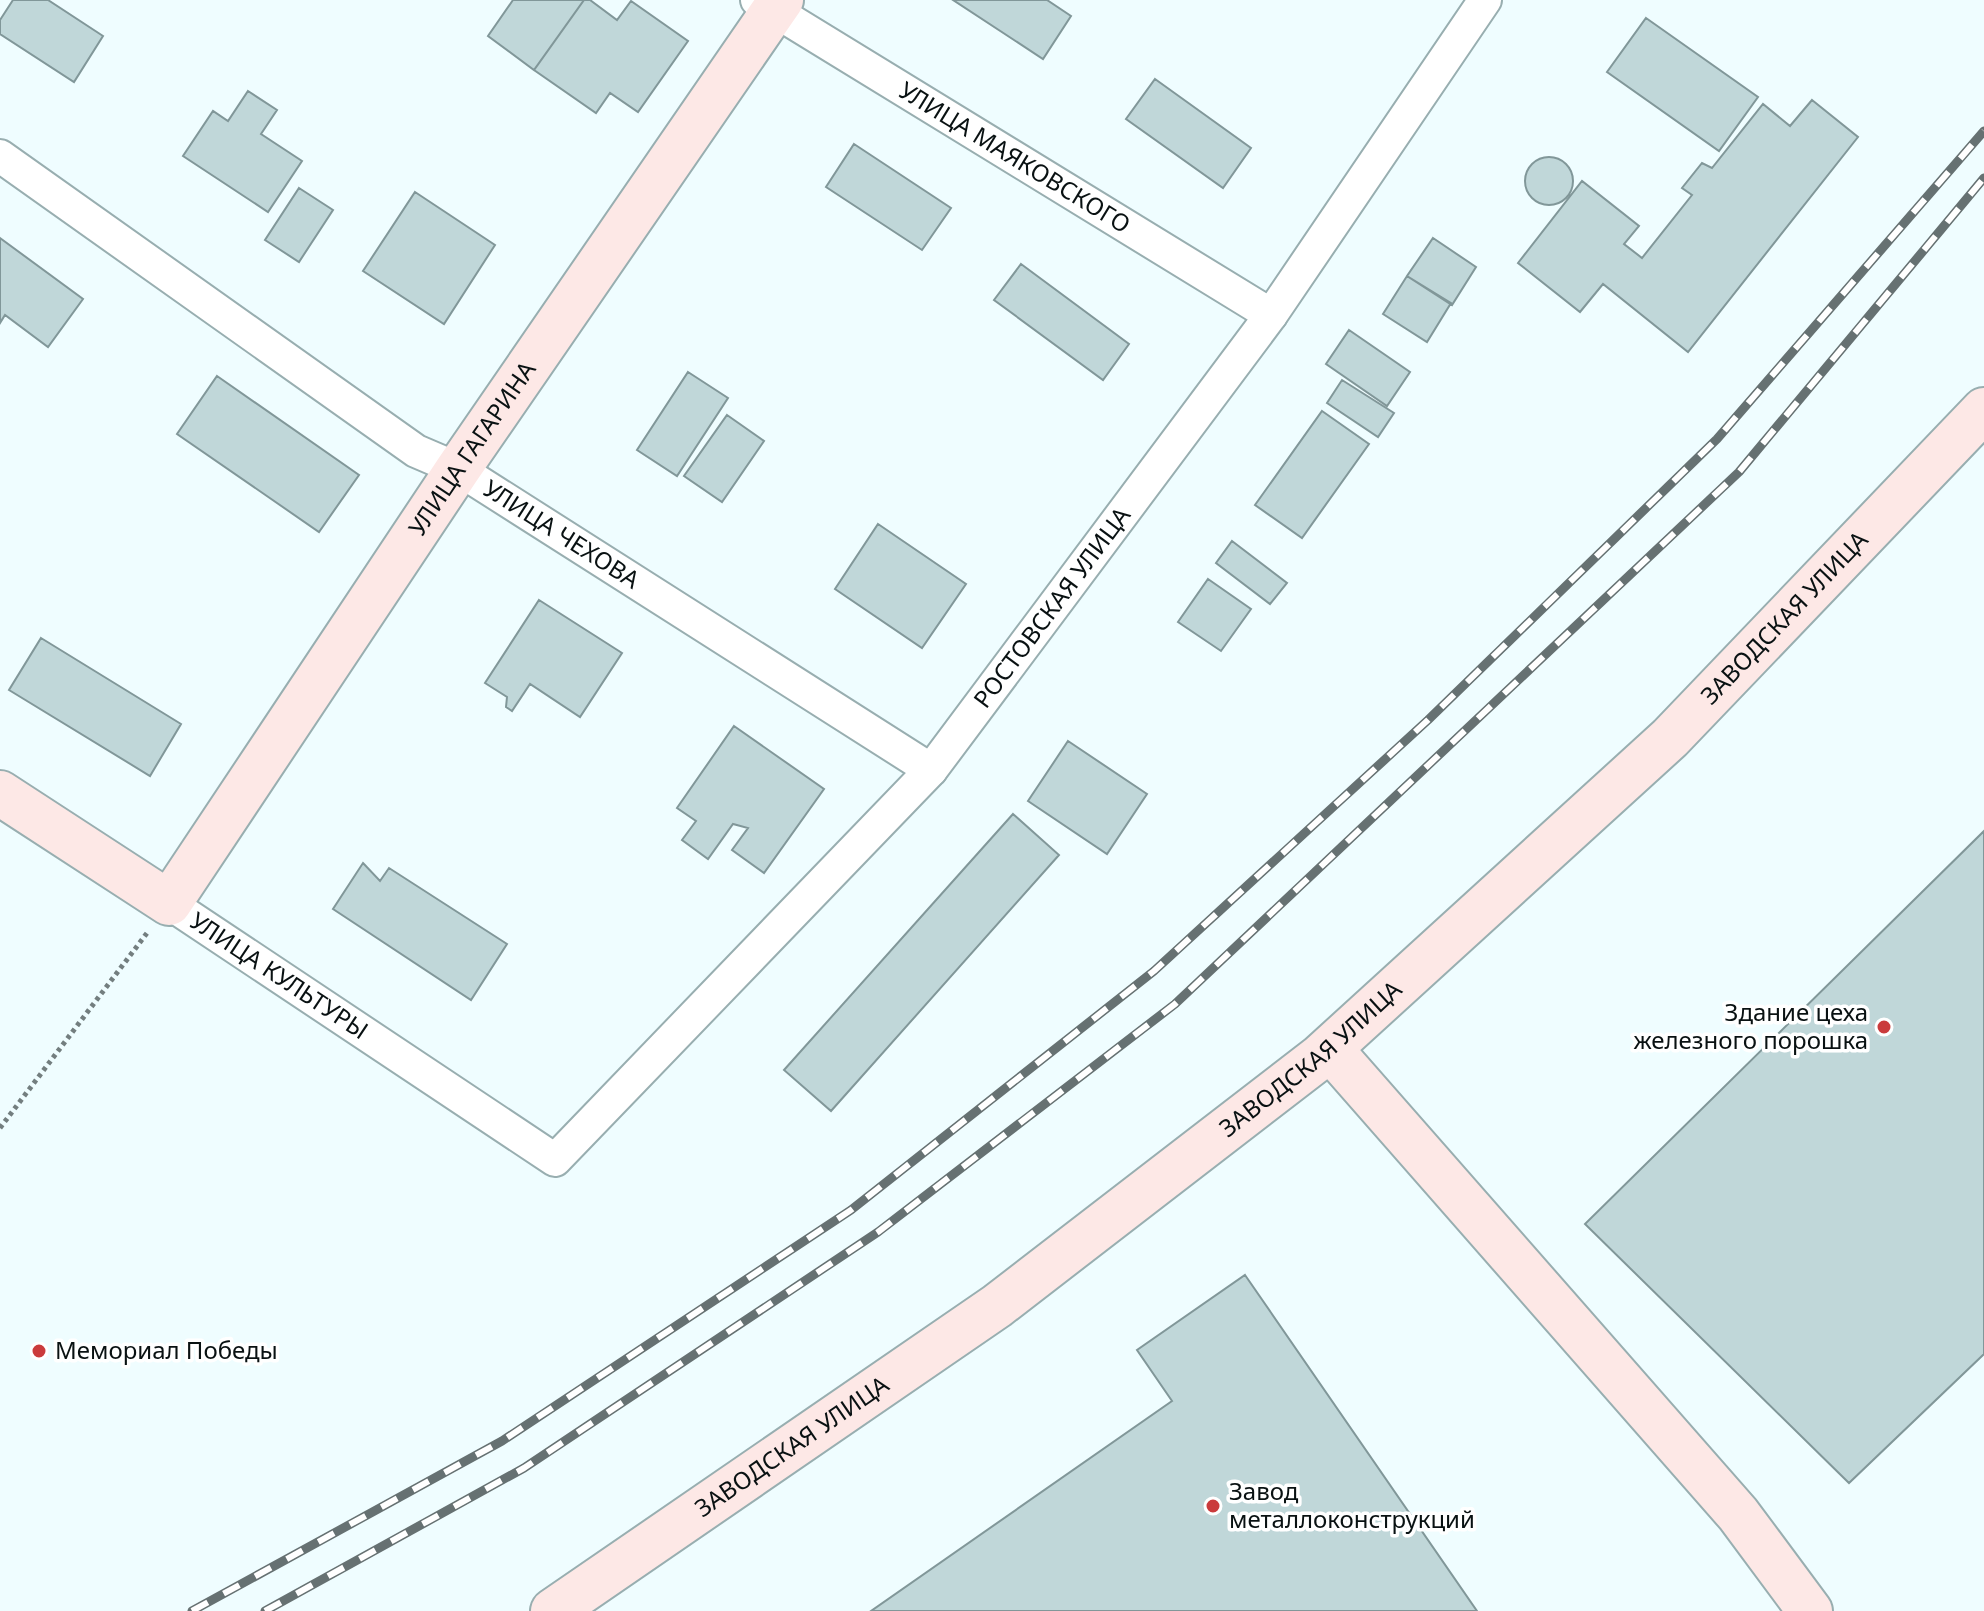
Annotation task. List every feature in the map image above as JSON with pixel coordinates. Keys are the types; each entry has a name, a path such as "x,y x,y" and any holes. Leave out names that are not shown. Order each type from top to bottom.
{"main road":[{"name":"УЛИЦА ГАГАРИНА","path":"169,903 771,3"},
{"name":"ЗАВОДСКАЯ УЛИЦА","path":"553,1611 997,1306 1330,1049 1670,738 1984,410"},
{"name":"УЛИЦА КУЛЬТУРЫ","path":"0,793 169,903"},
{"path":"1330,1049 1738,1514 1810,1611"}],"street":[{"name":"РОСТОВСКАЯ УЛИЦА","path":"555,1160 931,770 1271,315 1485,0"},
{"name":"УЛИЦА МАЯКОВСКОГО","path":"771,3 1271,315"},
{"name":"УЛИЦА ЧЕХОВА","path":"0,156 416,451 458,469 931,770"},
{"name":"УЛИЦА КУЛЬТУРЫ","path":"169,903 555,1160"}],"path":[{"path":"0,1128 169,903"}],"building":[{"path":"13,0 48,0 103,36 74,82 0,34 0,20"},
{"path":"513,0 584,0 534,70 488,36"},
{"path":"584,0 590,0 617,20 631,1 688,41 638,112 610,93 596,113 534,70"},
{"path":"953,0 1047,0 1071,16 1043,59"},
{"path":"1646,18 1758,97 1719,151 1607,72"},
{"path":"1155,79 1251,148 1223,188 1126,119"},
{"path":"248,91 277,110 261,134 302,161 268,212 183,156 213,111 228,121"},
{"path":"1812,100 1858,137 1688,352 1603,284 1580,312 1518,263 1582,181 1639,226 1624,244 1642,258 1692,195 1682,188 1702,163 1712,168 1763,104 1790,126"},
{"path":"854,144 951,208 922,250 826,187"},
{"path":"1549,157 1566,164 1573,181 1566,198 1549,205 1532,198 1525,181 1532,164"},
{"path":"299,188 333,210 299,262 265,240"},
{"path":"415,192 495,245 444,324 363,271"},
{"path":"0,238 83,299 48,347 5,315 0,323"},
{"path":"1433,238 1476,267 1452,305 1407,276"},
{"path":"1021,264 1129,344 1103,380 994,300"},
{"path":"1407,276 1451,303 1427,342 1383,314"},
{"path":"1349,330 1410,372 1387,406 1326,364"},
{"path":"688,372 728,398 677,476 637,450"},
{"path":"217,376 359,475 319,532 177,434"},
{"path":"1342,380 1394,413 1378,437 1327,403"},
{"path":"1322,411 1369,444 1302,538 1255,505"},
{"path":"727,415 764,441 722,502 684,476"},
{"path":"878,524 966,584 922,648 835,589"},
{"path":"1232,541 1287,583 1270,604 1216,563"},
{"path":"1208,579 1251,609 1221,651 1178,622"},
{"path":"539,600 622,653 580,717 530,684 512,711 506,707 507,697 485,683"},
{"path":"41,638 181,724 150,776 9,690"},
{"path":"734,726 824,789 764,873 732,850 748,828 733,824 708,859 682,840 696,821 677,808"},
{"path":"1068,741 1147,794 1107,854 1028,801"},
{"path":"1013,814 1059,855 831,1111 784,1070"},
{"name":"Здание цеха железного порошка","path":"1984,831 1984,1354 1849,1483 1585,1224"},
{"path":"363,863 380,881 389,868 507,944 471,1000 333,909"},
{"name":"Завод металлоконструкций","path":"1245,1275 1477,1611 871,1611 1172,1401 1137,1350"}],"railway":[{"path":"192,1611 502,1441 851,1210 1154,971 1428,720 1717,439 1984,131"},
{"path":"265,1611 524,1468 878,1232 1175,1004 1739,472 1984,178"}],"place":[{"name":"Здание цеха железного порошка","path":"1884,1027"},
{"name":"Мемориал Победы","path":"39,1351"},
{"name":"Завод металлоконструкций","path":"1213,1506"}]}
